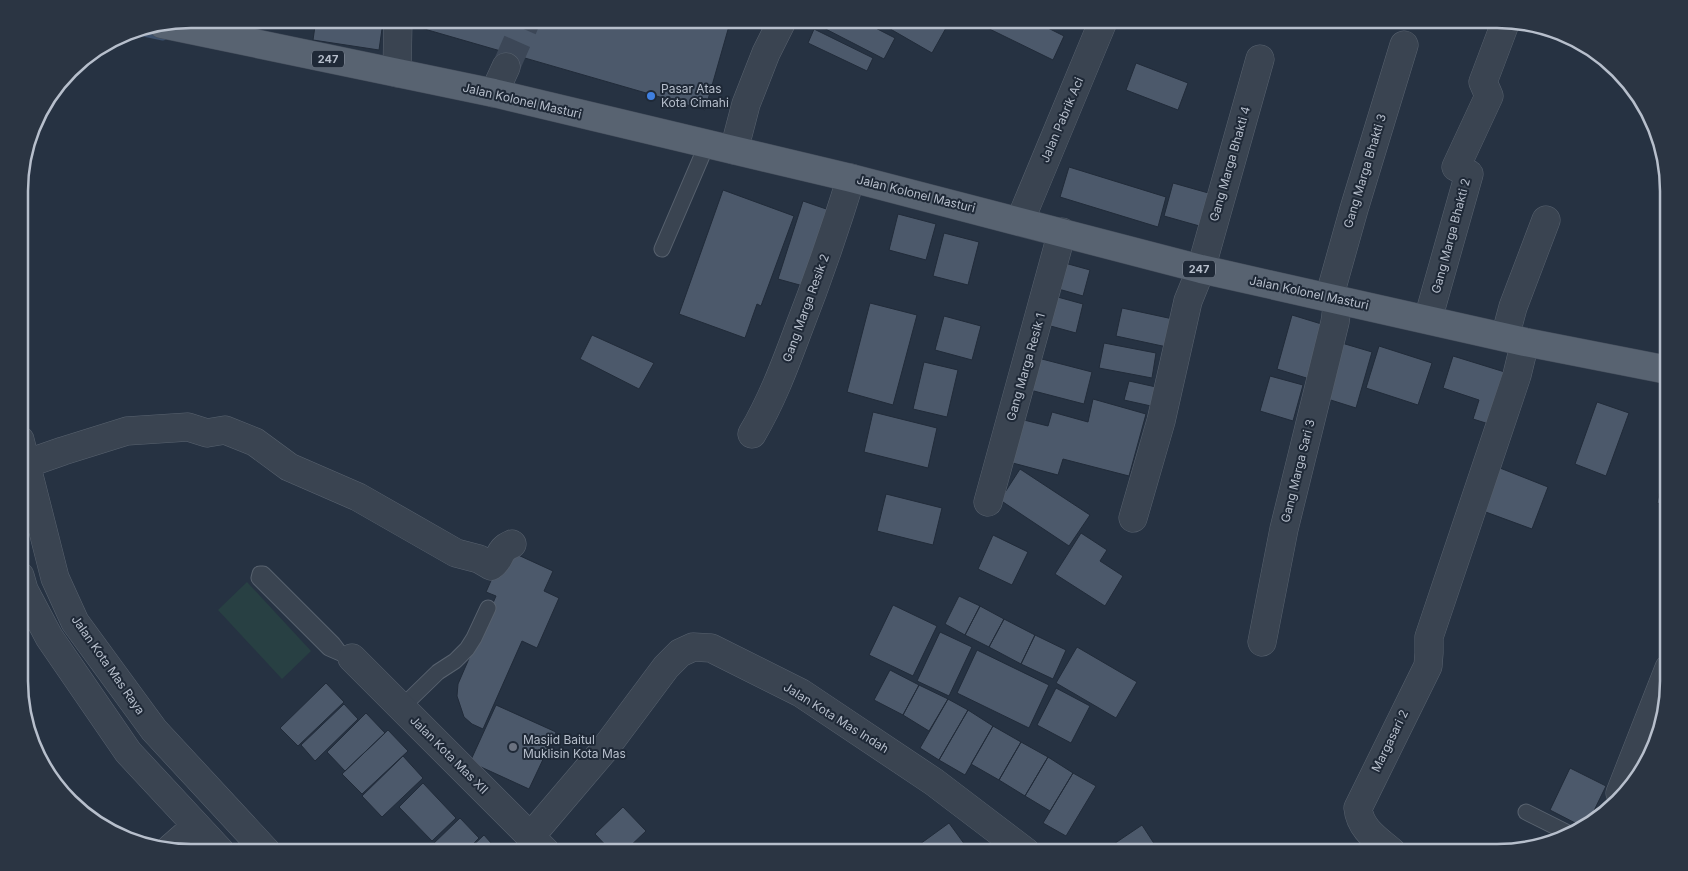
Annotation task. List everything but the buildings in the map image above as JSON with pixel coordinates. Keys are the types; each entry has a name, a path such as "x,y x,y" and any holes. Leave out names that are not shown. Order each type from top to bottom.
{"main road":[{"name":"Jalan Kolonel Masturi","path":"181,28 494,93 734,150 849,181 1020,221 1335,306 1428,320 1518,352 1660,369"}],"street":[{"path":"397,73 398,28"},
{"path":"734,150 746,104 766,53 778,28"},
{"name":"Jalan Pabrik Aci","path":"1020,221 1100,28"},
{"name":"Gang Marga Bhakti 2","path":"1428,320 1470,174 1456,167 1489,96 1483,82 1503,28"},
{"name":"Gang Marga Bhakti 3","path":"1335,306 1354,209 1404,45"},
{"name":"Gang Marga Bhakti 4","path":"1133,518 1161,421 1188,302 1201,269 1260,59"},
{"path":"494,93 506,67"},
{"name":"Gang Marga Resik 2","path":"752,434 766,410 794,341 849,181"},
{"path":"1518,352 1513,307 1546,220"},
{"name":"Gang Marga Resik 1","path":"988,502 1062,232"},
{"name":"Gang Marga Sari 3","path":"1262,642 1284,529 1335,306"},
{"name":"Margasari 2","path":"1382,843 1363,827 1359,818 1358,808 1428,666 1429,637 1518,352"},
{"path":"28,456 62,450 127,431 188,427 208,433 225,430 255,442 289,467 358,497 456,553 479,559 491,566 504,548 512,544"},
{"name":"Jalan Kota Mas Raya","path":"28,480 54,578 75,622 154,730 260,844"},
{"path":"28,598 49,637 128,752 213,844"},
{"name":"Jalan Kota Mas Indah","path":"538,844 604,750 666,667 680,653 693,647 705,646 801,693 934,782 1015,843"},
{"name":"Jalan Kota Mas XII","path":"346,655 402,707 538,844"},
{"path":"1624,783 1659,692"},
{"path":"177,843 196,826"}],"lane":[{"path":"662,249 707,144"},
{"path":"260,574 263,574 346,655 329,648 259,578 260,574"},
{"path":"402,707 438,672 455,661 467,649 488,608"},
{"path":"1526,812 1562,830"}],"green space":[{"path":"247,582 311,651 282,679 218,610"}],"waterway":[{"path":"150,33 163,36"}],"tunnel":[{"path":"506,67 523,28"}],"place":[{"name":"Pasar Atas Kota Cimahi","path":"651,96"},
{"name":"Masjid Baitul Muklisin Kota Mas","path":"513,747"}]}
